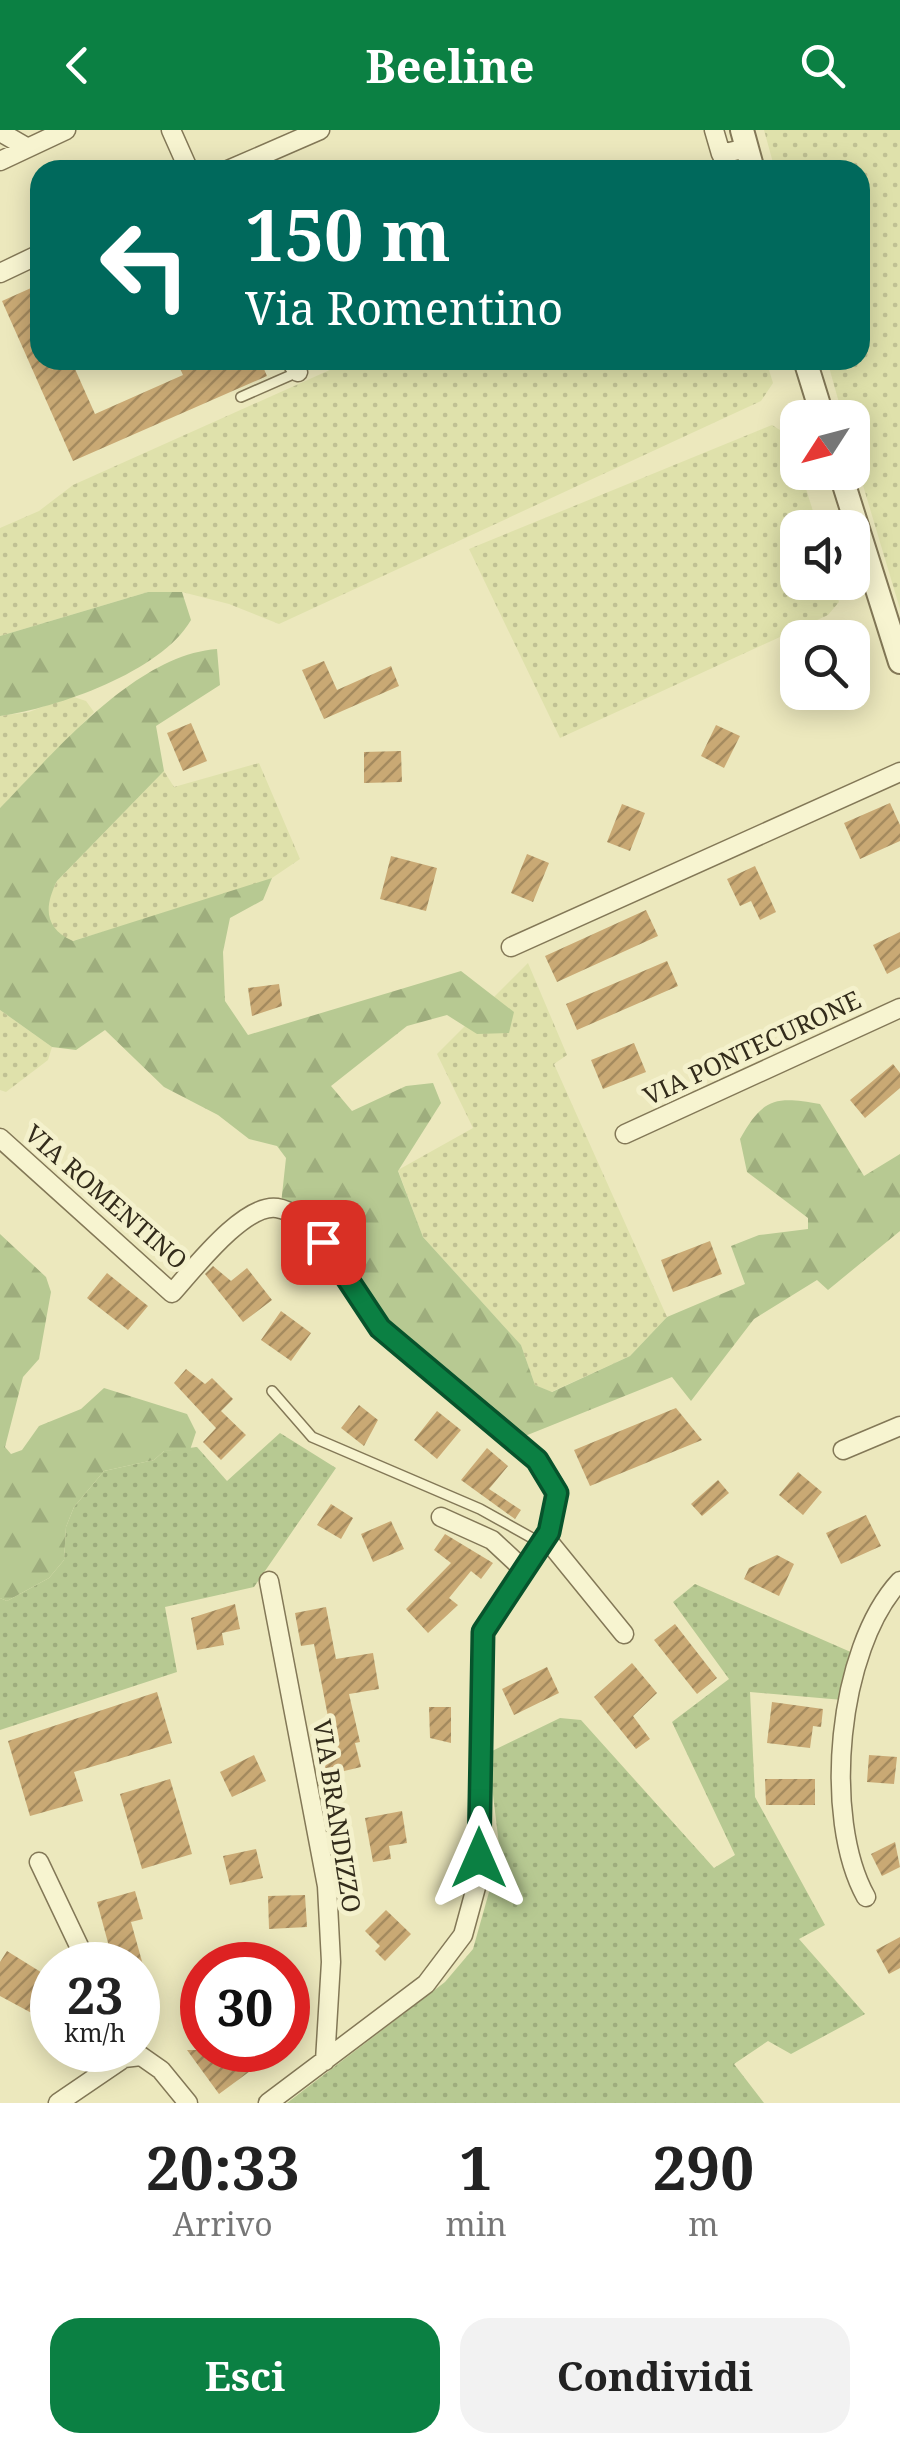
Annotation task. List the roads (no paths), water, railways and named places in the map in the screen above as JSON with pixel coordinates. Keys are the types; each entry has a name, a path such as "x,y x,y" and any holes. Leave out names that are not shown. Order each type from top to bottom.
{"street":[{"path":"0,161 66,130"},
{"path":"170,130 183,160"},
{"path":"251,160 320,130"},
{"path":"714,130 722,154 748,149"},
{"path":"0,132 28,148"},
{"path":"0,272 30,258"},
{"path":"808,370 817,400"},
{"path":"846,490 900,662"},
{"path":"511,947 900,772"},
{"name":"VIA PONTECURONE","path":"624,1134 900,1008"},
{"name":"VIA ROMENTINO","path":"0,1138 172,1292 227,1234 259,1210 277,1208 299,1218 323,1242 352,1292 392,1340 554,1482 558,1506 542,1540 488,1620 480,1645 478,1880 462,1935 426,1984 268,2103"},
{"path":"843,1450 900,1426"},
{"path":"442,1516 492,1540 522,1568"},
{"path":"542,1540 624,1634"},
{"path":"866,1897 844,1840 840,1792 844,1732 872,1625 900,1580"},
{"name":"VIA BRANDIZZO","path":"269,1582 326,1886 331,1962 324,2061"},
{"path":"39,1862 77,1942"},
{"path":"160,2069 188,2103"},
{"path":"58,2103 103,2072"}],"lane":[{"path":"241,398 287,370"},
{"path":"272,1391 312,1436 542,1540"}]}
